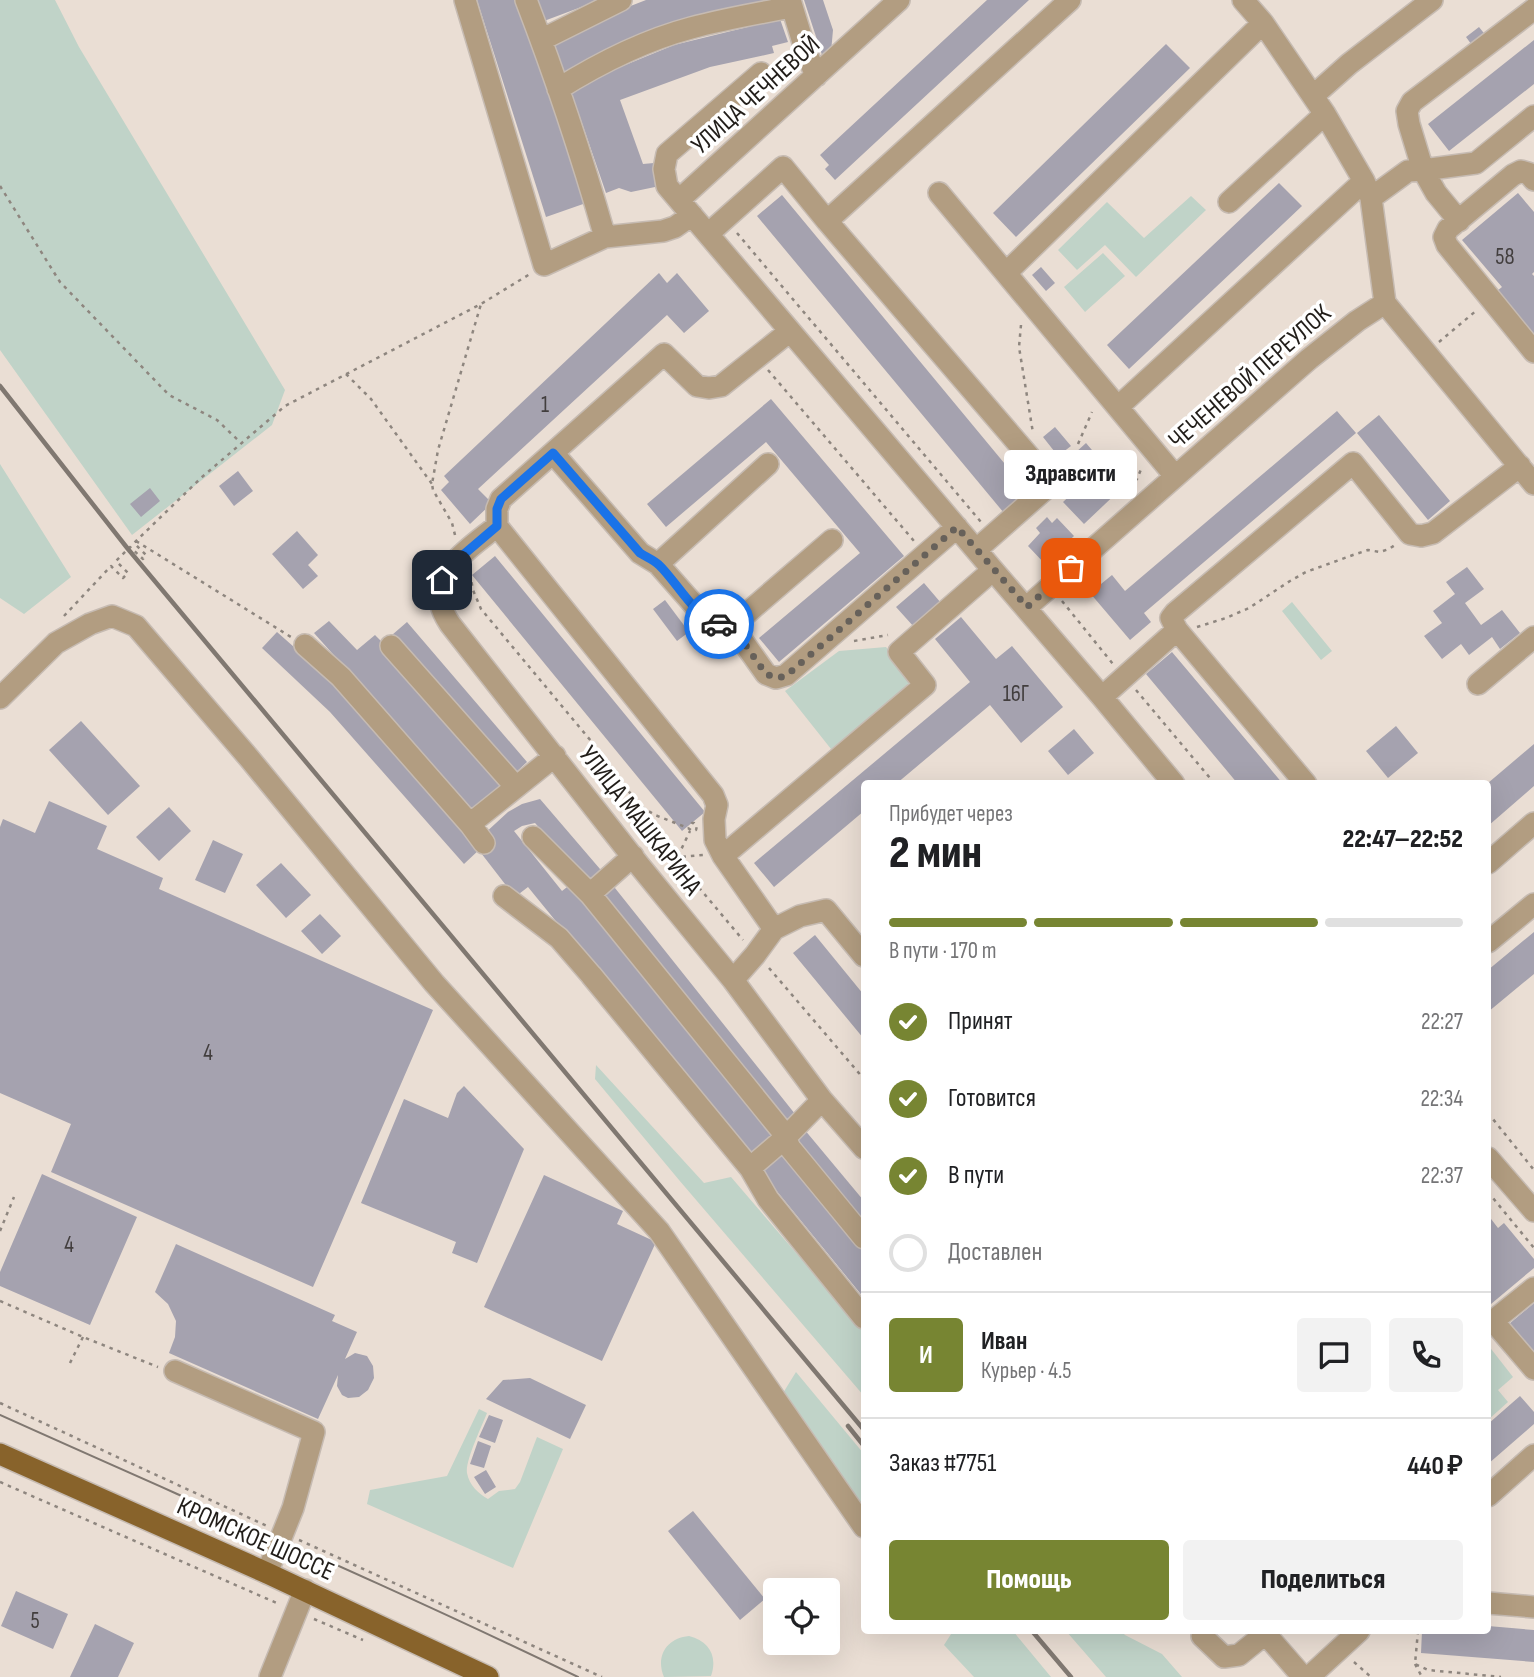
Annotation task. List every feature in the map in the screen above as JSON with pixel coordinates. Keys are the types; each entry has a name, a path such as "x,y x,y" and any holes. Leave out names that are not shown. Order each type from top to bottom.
{"main road":[{"name":"КРОМСКОЕ ШОССЕ","path":"0,1454 305,1590 488,1677"}],"street":[{"path":"465,0 544,265"},
{"path":"526,0 589,181 605,237"},
{"path":"541,40 621,0"},
{"name":"УЛИЦА ЧЕЧНЕВОЙ","path":"544,265 605,237 663,231 675,227 685,208 816,76 899,0"},
{"path":"827,221 1070,0"},
{"path":"1243,0 1263,23 1325,114 1368,190 1385,303 1529,474 1433,533 1421,536 1410,534 1353,463 1171,618 1177,630 1303,780"},
{"path":"1313,96 1349,64 1432,0"},
{"path":"558,89 599,66 688,28 791,3 816,76"},
{"path":"1459,221 1423,170 1407,111 1412,102 1534,9"},
{"path":"1006,273 1263,23"},
{"path":"761,73 667,154 664,169 667,186 957,527 984,543 993,570 1171,780"},
{"path":"1229,202 1325,114"},
{"path":"1118,407 1368,190 1408,171 1476,163 1534,116"},
{"path":"708,234 783,167 1052,483 984,543"},
{"path":"1534,180 1528,173 1521,171 1513,175 1448,229 1444,237 1447,245 1534,352"},
{"path":"939,193 1175,476"},
{"name":"ЧЕЧЕНЕВОЙ ПЕРЕУЛОК","path":"1027,607 1309,359 1357,321 1385,303"},
{"path":"774,929 723,856 715,840 714,819 718,805 713,795 497,526 497,509 501,499 664,354 697,386 721,386 789,331"},
{"path":"553,453 640,553 658,564 703,615 714,622 732,626 766,674 776,678 786,676 957,527"},
{"path":"658,564 768,464"},
{"name":"УЛИЦА МАШКАРИНА","path":"497,526 462,556 442,580 440,601 450,624 733,980 822,1100 861,1145"},
{"path":"732,626 832,540"},
{"path":"723,856 925,685 899,652 993,570"},
{"path":"0,698 56,643 90,624 112,617 136,626 249,758 434,983 659,1231 861,1523"},
{"path":"1102,697 1177,630"},
{"path":"1478,684 1534,637"},
{"path":"306,645 341,677 484,843"},
{"path":"391,646 515,786"},
{"path":"470,824 555,756"},
{"path":"1491,860 1534,823"},
{"path":"533,837 590,894 782,1131 790,1148 861,1234"},
{"path":"590,894 636,861"},
{"path":"504,896 559,938 591,975 750,1168 768,1199 861,1314"},
{"path":"1491,940 1534,904"},
{"path":"733,980 774,929 800,916 826,910 861,952"},
{"path":"750,1168 785,1138 822,1100"},
{"path":"1491,1161 1534,1211"},
{"path":"1491,1317 1534,1288"},
{"path":"1491,1319 1534,1370"},
{"path":"165,1369 314,1432 292,1508 267,1573"},
{"path":"1491,1493 1534,1455"},
{"path":"270,1677 305,1590"},
{"path":"1491,1603 1534,1607"},
{"path":"1202,1636 1224,1657 1239,1656 1262,1634"},
{"path":"1266,1634 1303,1677"},
{"path":"1309,1677 1355,1634"}],"path":[{"path":"0,186 60,282 169,395 217,420 242,443"},
{"path":"725,218 984,543"},
{"path":"62,617 111,566 123,578 128,573 116,561 130,547 142,559 146,555 134,543 202,477 285,406 481,304 544,265"},
{"path":"1426,352 1490,299"},
{"path":"481,304 438,450 432,484 433,491 452,523 481,609 596,747 676,857 755,955 765,963 861,1075"},
{"path":"1021,325 1019,347 1032,424 1035,463"},
{"path":"757,357 926,555"},
{"path":"346,374 371,399 432,484"},
{"path":"1078,444 1092,412"},
{"path":"1177,630 1186,630 1226,618 1249,608 1306,572 1368,550 1389,550 1410,534"},
{"path":"136,541 306,645"},
{"path":"1050,587 1212,780"},
{"path":"852,641 889,635"},
{"path":"579,788 604,790 625,797 689,829 676,857"},
{"path":"636,861 707,854 723,856"},
{"path":"1491,1117 1534,1170"},
{"path":"0,1231 14,1196"},
{"path":"1491,1196 1534,1248"},
{"path":"0,1301 165,1369"},
{"path":"70,1363 83,1337"},
{"path":"0,1482 296,1611"},
{"path":"1418,1634 1415,1664 1422,1677"},
{"path":"1337,1649 1371,1677"},
{"path":"1415,1664 1427,1671 1501,1677"}],"green space":[{"path":"0,0 55,0 79,47 285,390 272,425 132,535 0,350"},
{"path":"1191,196 1206,210 1136,277 1105,245 1077,270 1058,250 1107,202 1144,238"},
{"path":"1103,253 1125,276 1085,312 1064,287"},
{"path":"0,464 71,577 24,614 0,598"},
{"path":"1292,602 1332,651 1321,660 1282,611"},
{"path":"886,647 914,682 831,749 785,691 839,651"},
{"path":"596,1065 704,1183 731,1177 861,1329 861,1392 679,1180 595,1079"},
{"path":"1491,1349 1513,1377 1498,1390 1508,1402 1491,1417"},
{"path":"796,1372 861,1450 861,1507 783,1393"},
{"path":"479,1409 487,1413 471,1452 467,1473 475,1489 488,1499 499,1491 515,1489 537,1437 563,1449 513,1568 367,1504 370,1490 447,1476"},
{"path":"951,1634 1015,1634 1051,1677 974,1677 944,1645"},
{"path":"1069,1634 1124,1634 1162,1654 1182,1677 1106,1677"},
{"path":"689,1636 702,1642 710,1650 713,1662 711,1676 664,1677 661,1662 665,1649 675,1640"}],"building":[{"path":"477,0 518,0 586,203 546,217"},
{"path":"535,0 600,0 544,21"},
{"path":"646,0 774,0 563,78 552,45 610,14"},
{"path":"804,0 823,0 833,30 831,52 823,58"},
{"path":"987,0 1029,0 835,180 825,169 829,165 820,155"},
{"path":"780,19 788,42 772,46 774,53 710,67 620,100 643,164 654,163 655,187 631,192 619,188 606,193 571,91 674,45"},
{"path":"1479,27 1487,37 1474,48 1466,37"},
{"path":"1534,40 1534,84 1449,151 1428,124"},
{"path":"1166,44 1190,68 1016,237 993,213"},
{"path":"1279,183 1302,206 1129,369 1107,345"},
{"path":"1518,193 1534,212 1534,334 1497,291 1502,287 1462,240"},
{"path":"782,195 1029,493 1004,513 757,216"},
{"path":"1041,267 1055,283 1046,291 1032,275"},
{"path":"659,273 667,283 677,273 709,311 684,333 667,315 478,489 492,503 470,524 441,490 449,482 444,476"},
{"path":"771,399 904,556 779,662 759,638 860,553 766,442 666,527 647,504"},
{"path":"1337,411 1356,433 1144,613 1151,622 1130,640 1090,593 1112,575 1125,591"},
{"path":"1379,415 1450,501 1428,520 1357,433"},
{"path":"1055,427 1071,446 1058,456 1043,437"},
{"path":"1086,443 1097,456 1085,467 1074,454"},
{"path":"1103,465 1123,487 1084,524 1063,502"},
{"path":"238,471 253,491 234,506 219,486"},
{"path":"150,488 160,501 141,517 130,504"},
{"path":"1047,517 1052,523 1057,518 1074,536 1045,564 1028,546 1040,533 1036,528"},
{"path":"297,531 318,555 308,565 318,576 303,589 272,554"},
{"path":"495,556 705,812 682,831 472,575"},
{"path":"1467,567 1484,589 1465,603 1481,625 1502,610 1520,633 1500,649 1492,637 1469,655 1461,644 1442,659 1424,636 1442,623 1433,611 1455,594 1446,582"},
{"path":"924,583 941,603 914,627 896,607"},
{"path":"665,600 689,632 677,641 653,609"},
{"path":"961,617 996,659 1012,646 1063,707 1021,743 990,705 901,780 861,780 861,814 774,887 754,863 970,682 935,639"},
{"path":"329,621 357,650 375,635 384,644 380,647 506,788 475,813 314,633"},
{"path":"407,622 527,762 512,776 392,635"},
{"path":"277,632 303,655 313,660 481,848 464,864 330,712 262,648"},
{"path":"1172,652 1280,780 1235,780 1146,674"},
{"path":"81,721 140,786 108,815 49,750"},
{"path":"1396,726 1418,753 1388,778 1366,751"},
{"path":"1074,729 1094,753 1068,775 1048,751"},
{"path":"1534,744 1534,786 1491,823 1491,780"},
{"path":"540,799 606,876 592,886 535,823 514,831 562,891 571,884 776,1135 751,1157 528,887 515,897 481,853 492,843 483,835 508,812 522,804"},
{"path":"49,801 107,826 97,849 163,878 159,889 433,1010 313,1287 51,1172 71,1124 0,1093 0,827 3,819 35,833"},
{"path":"169,807 191,831 159,861 136,837"},
{"path":"213,840 243,854 225,893 195,880"},
{"path":"281,863 311,895 286,918 256,885"},
{"path":"611,883 799,1119 787,1129 598,894"},
{"path":"320,914 341,936 322,954 301,931"},
{"path":"1534,932 1534,974 1491,1010 1491,968"},
{"path":"815,935 861,991 861,1035 793,953"},
{"path":"464,1086 524,1149 477,1263 452,1253 456,1242 361,1203 404,1099 448,1118 457,1093"},
{"path":"804,1129 861,1197 861,1223 791,1139"},
{"path":"783,1149 861,1243 861,1294 762,1173 766,1162"},
{"path":"42,1174 137,1217 90,1325 0,1286 0,1272"},
{"path":"544,1175 623,1211 617,1224 656,1242 602,1361 484,1307"},
{"path":"1491,1219 1498,1228 1504,1223 1534,1259 1534,1268 1491,1304"},
{"path":"176,1244 335,1315 332,1321 357,1332 345,1359 355,1353 367,1356 373,1366 374,1378 368,1390 359,1397 348,1398 342,1395 337,1386 338,1375 318,1419 169,1353 175,1337 176,1321 168,1304 155,1292"},
{"path":"1534,1303 1534,1354 1509,1324"},
{"path":"530,1378 586,1405 570,1439 486,1399 503,1380"},
{"path":"1520,1396 1534,1412 1534,1424 1491,1461 1491,1421"},
{"path":"489,1415 503,1420 495,1443 479,1437"},
{"path":"478,1441 491,1446 484,1468 470,1464"},
{"path":"486,1470 496,1487 485,1494 474,1477"},
{"path":"693,1511 763,1597 763,1601 740,1620 668,1531"},
{"path":"16,1591 68,1614 53,1649 1,1626"},
{"path":"95,1624 134,1643 118,1677 70,1677"},
{"path":"1491,1626 1534,1630 1534,1662 1421,1653 1422,1634 1491,1634"}],"tram line":[{"path":"0,1415 363,1577 578,1677"}],"railway":[{"path":"0,386 128,549 861,1426"},
{"path":"848,1426 861,1442"},
{"path":"1035,1634 1071,1677"}],"way so far":[{"path":"719,624 732,626 766,674 776,678 786,676 957,527 1027,607 1071,568"}],"place":[{"name":"Здравсити","path":"1071,568"}],"route":[{"path":"442,580 456,561 497,526 497,509 501,499 553,453 640,553 658,564 703,615 719,624"}]}
